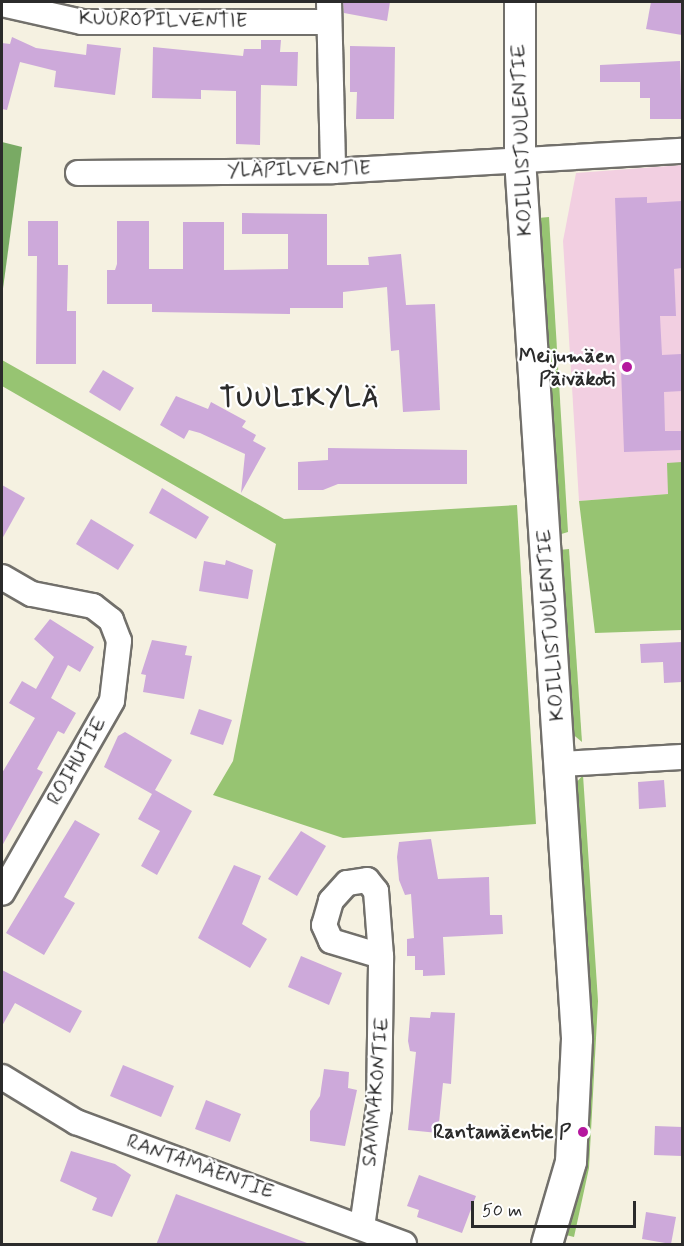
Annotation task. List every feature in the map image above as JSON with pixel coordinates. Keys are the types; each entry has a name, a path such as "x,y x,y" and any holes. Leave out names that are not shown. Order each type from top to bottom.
{"street":[{"name":"KOILLISTUULENTIE","path":"520,2 520,159 561,764 577,1039 571,1162 547,1245"},
{"name":"KUUROPILVENTIE","path":"2,4 82,22 328,12"},
{"path":"328,12 333,171"},
{"name":"YLÄPILVENTIE","path":"78,173 333,171 682,151"},
{"name":"ROIHUTIE","path":"2,576 32,594 93,606 111,620 119,641 112,701 2,893"},
{"path":"561,764 682,757"},
{"name":"SAMMAKONTIE","path":"362,1227 379,1108 381,956"},
{"name":"RANTAMÄENTIE","path":"2,1077 76,1122 362,1227 404,1245"}],"shaded area":[{"name":"Meijumäen Päiväkoti","path":"682,165 682,493 579,501 563,241 576,173"}],"green space":[{"path":"2,142 22,147 2,296"},
{"path":"549,217 568,532 558,535 538,218"},
{"path":"2,360 284,519 517,505 536,824 343,838 213,795 233,761 276,544 2,386"},
{"path":"682,462 682,630 595,633 579,501 668,494 667,463"},
{"path":"569,549 582,742 570,732 559,550"},
{"path":"583,775 598,1001 589,1168 574,1237 566,1235 578,1162 574,785"}],"building":[{"path":"343,2 390,2 387,21 344,13"},
{"path":"651,2 682,2 682,35 646,29"},
{"path":"12,37 36,48 86,55 87,44 121,48 115,95 54,87 56,71 20,62 7,110 2,109 2,43 10,44"},
{"path":"261,40 281,40 280,52 298,52 297,86 261,85 260,145 236,144 236,91 201,90 201,99 152,98 153,47 243,56 244,49 261,49"},
{"path":"350,46 395,47 394,119 356,119 357,92 350,92"},
{"path":"680,61 682,119 650,119 650,98 640,98 640,82 600,82 600,65"},
{"path":"647,197 647,203 682,201 682,268 674,269 676,316 660,316 662,355 681,354 682,391 664,392 665,431 682,431 682,450 624,452 615,198"},
{"path":"242,213 327,214 327,265 369,265 368,257 401,254 406,305 435,304 440,410 403,412 399,350 391,351 387,287 343,292 343,308 290,308 290,314 152,312 152,304 107,304 107,270 115,270 117,264 117,221 149,221 149,269 183,269 183,222 224,222 224,270 288,269 288,234 242,234"},
{"path":"28,221 58,221 58,265 68,265 67,311 76,311 76,364 36,364 37,256 28,256"},
{"path":"103,370 134,388 120,411 89,392"},
{"path":"176,396 208,409 211,402 246,421 242,427 256,435 253,441 266,448 241,493 245,454 189,430 184,439 160,425"},
{"path":"328,448 467,450 467,484 338,484 323,490 298,490 298,462 328,460"},
{"path":"2,485 25,498 2,539"},
{"path":"162,488 209,517 196,539 149,513"},
{"path":"91,519 134,545 118,570 76,544"},
{"path":"226,560 253,570 248,599 199,591 204,561 225,565"},
{"path":"50,619 94,647 80,672 68,665 51,698 76,713 64,734 58,731 37,769 43,772 2,846 2,773 35,718 9,703 22,681 36,689 54,657 34,639"},
{"path":"152,640 187,646 185,655 192,656 184,699 143,692 146,675 141,674"},
{"path":"682,642 682,682 664,683 663,662 641,663 640,644"},
{"path":"199,709 232,720 223,745 190,734"},
{"path":"125,732 172,760 155,790 192,811 157,875 141,866 160,831 138,819 152,794 104,767 118,736"},
{"path":"664,780 666,807 639,809 638,782"},
{"path":"75,820 100,834 64,897 75,903 44,955 6,933"},
{"path":"301,831 326,846 297,896 268,879"},
{"path":"431,839 438,879 489,877 490,915 502,915 503,934 443,937 445,975 423,976 423,970 415,970 415,956 407,956 407,939 414,938 411,894 405,895 399,880 397,857 399,842"},
{"path":"234,865 261,876 242,924 267,939 250,968 198,938"},
{"path":"301,956 342,973 329,1005 288,987"},
{"path":"2,970 82,1011 70,1033 15,1003 2,1026"},
{"path":"431,1012 455,1013 451,1084 443,1083 438,1133 408,1130 416,1052 410,1051 408,1041 410,1017 430,1018"},
{"path":"123,1065 174,1086 161,1117 110,1096"},
{"path":"324,1069 349,1072 348,1088 357,1090 345,1146 310,1141 310,1111 320,1096"},
{"path":"206,1100 241,1114 230,1142 195,1129"},
{"path":"655,1126 682,1127 682,1156 654,1155"},
{"path":"71,1151 115,1164 131,1175 112,1217 92,1210 97,1198 60,1181"},
{"path":"419,1175 476,1196 462,1233 417,1217 419,1210 407,1206"},
{"path":"176,1194 307,1243 306,1245 156,1245"},
{"path":"646,1212 676,1217 671,1244 642,1239"}],"place":[{"name":"Meijumäen Päiväkoti","path":"627,367"},
{"name":"Rantamäentie P","path":"583,1132"}],"district":[{"name":"TUULIKYLÄ","path":"300,400"}]}
